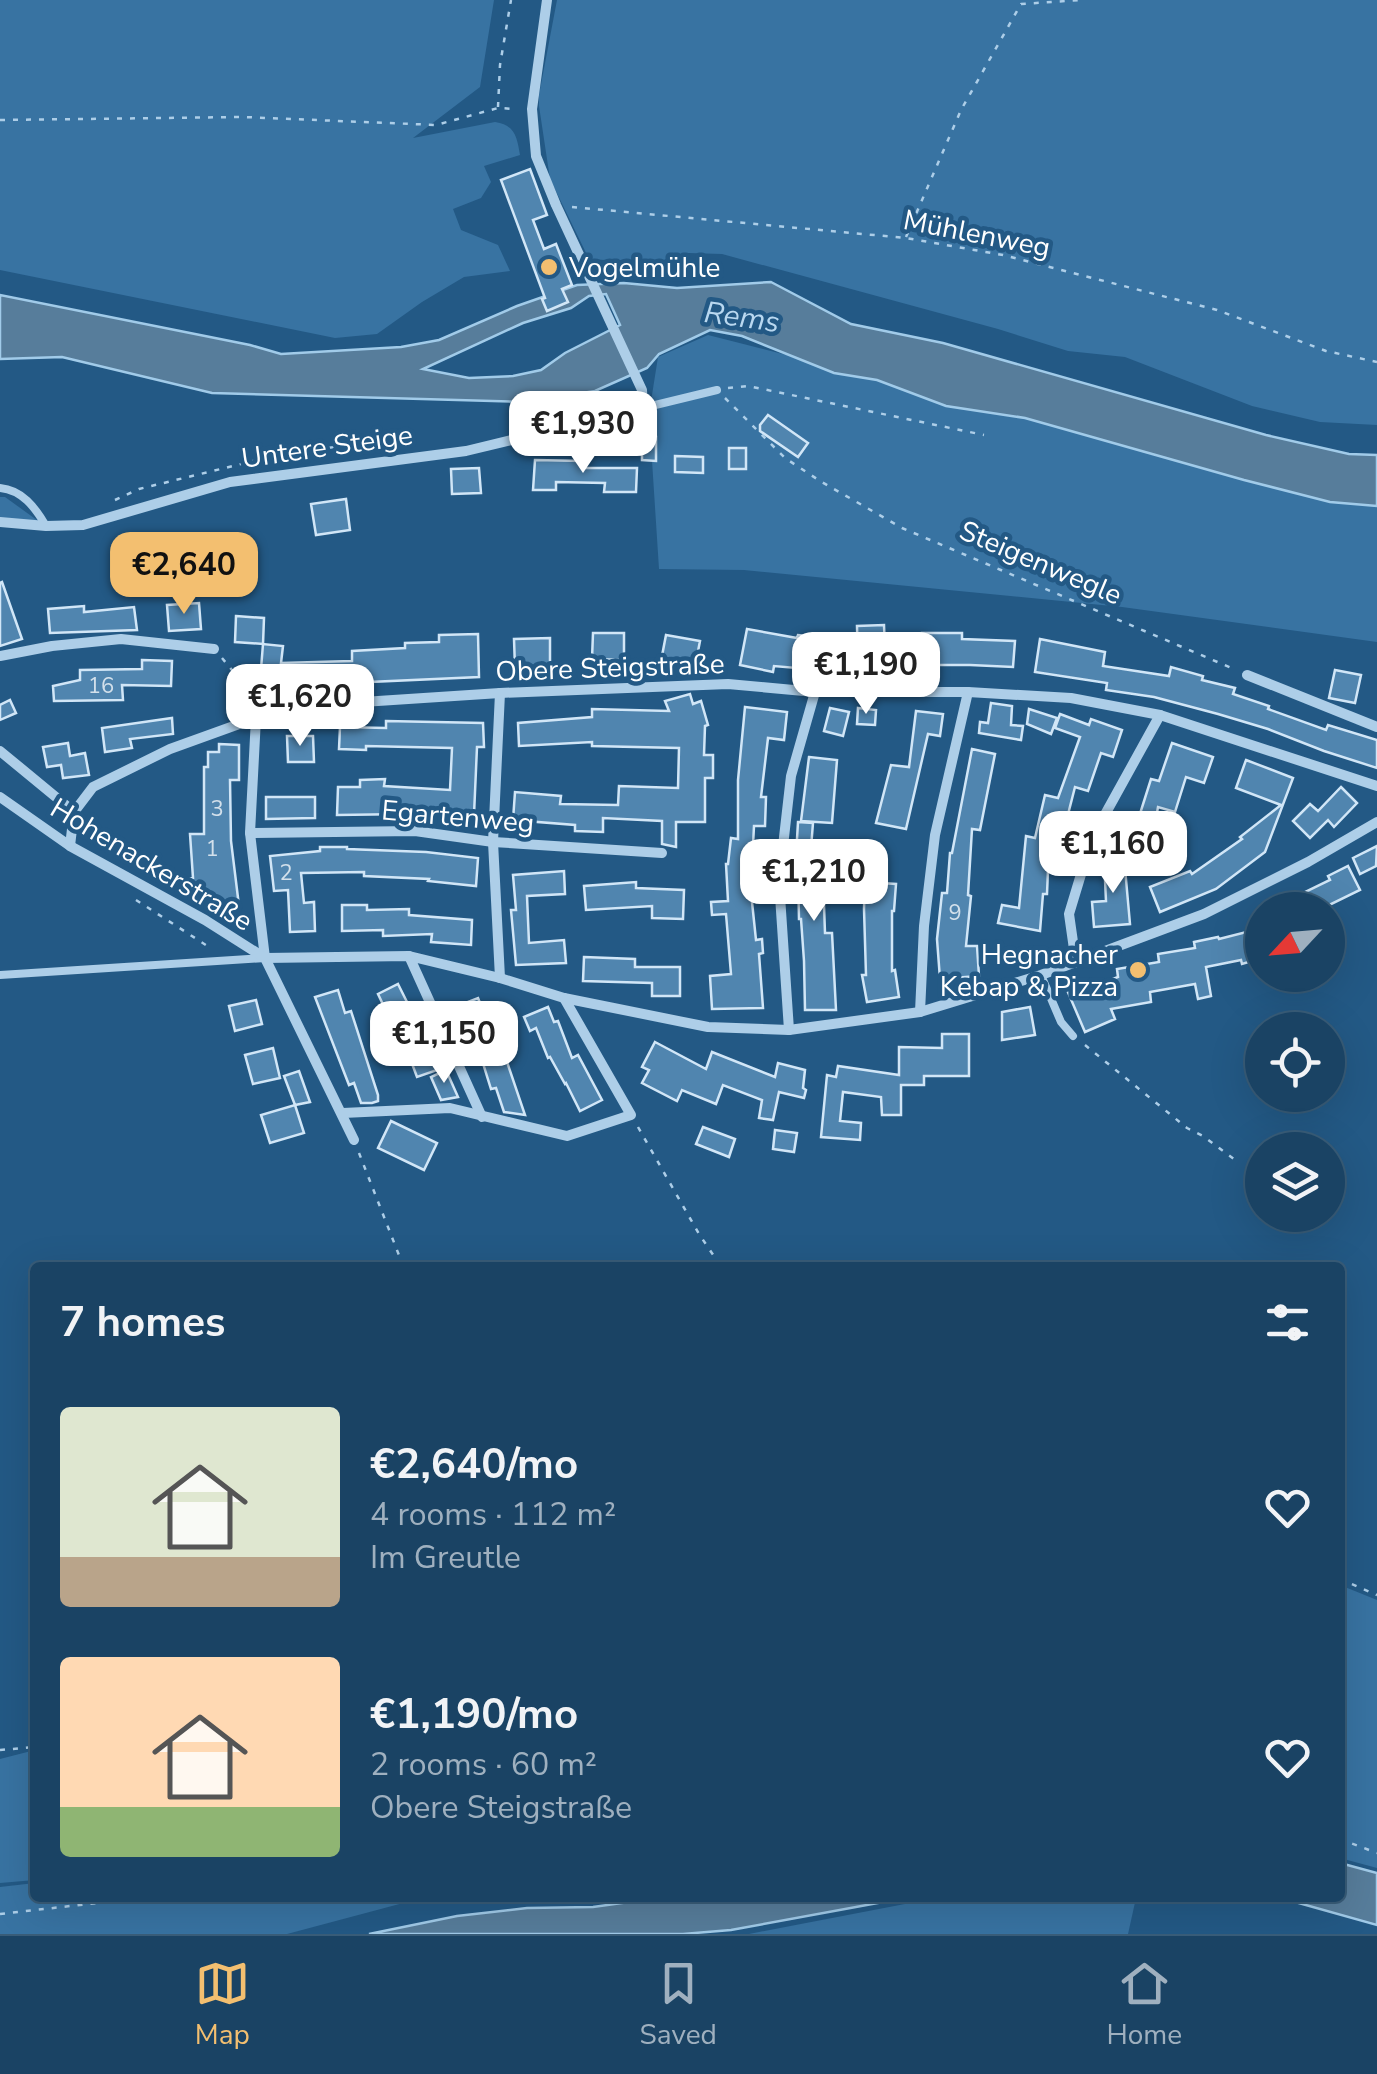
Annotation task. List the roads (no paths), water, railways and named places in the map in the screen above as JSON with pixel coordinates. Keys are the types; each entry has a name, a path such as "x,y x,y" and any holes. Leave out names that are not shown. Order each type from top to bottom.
{"street":[{"path":"548,0 532,109 536,156 642,390 642,408"},
{"name":"Untere Steige","path":"0,522 83,524 230,482 466,451 642,408"},
{"path":"0,656 122,639 214,649"},
{"path":"1247,675 1377,726"},
{"name":"Obere Steigstraße","path":"74,812 93,786 170,749 256,718 332,704 728,684 815,692 968,692 1072,698 1160,715 1377,786"},
{"path":"789,1030 779,881 791,776 815,692"},
{"path":"920,1012 924,926 935,836 968,692"},
{"path":"500,694 493,842 500,978"},
{"path":"1076,962 1069,914 1092,838 1160,715"},
{"path":"256,718 250,832 265,958 354,1140"},
{"path":"0,751 74,812 70,846"},
{"name":"Hohenackerstraße","path":"0,797 70,846 205,920 265,958 409,956 564,998 708,1026 789,1030 920,1012 1041,975 1204,914 1377,822"},
{"name":"Egartenweg","path":"250,832 415,831 493,842 662,853"},
{"path":"409,956 482,1117"},
{"path":"342,1113 450,1108 567,1136 630,1115 564,998"}],"lane":[{"path":"642,408 716,390"},
{"path":"0,488 8,488 34,505 46,526"},
{"path":"0,974 265,958"},
{"path":"1041,975 1061,1022 1073,1036"}],"water":[{"name":"Rems","path":"771,282 851,324 943,343 1266,435 1349,454 1377,455 1377,506 1330,502 1025,418 946,406 877,380 834,373 742,336 710,330 659,354 647,368 595,391 525,402 212,393 62,357 0,359 0,295 281,354 401,347 439,340 577,285 624,283 677,288","holes":["606,294 620,325 541,370 469,378 423,369 523,323 571,308 589,296"]},
{"path":"1345,1864 1377,1873 1377,1925 1295,1902 1345,1902"},
{"path":"629,1902 883,1902 731,1930 683,1934 369,1934 457,1916 527,1908"}],"place":[{"name":"Vogelmühle","path":"549,267"},
{"name":"Hegnacher Kebap & Pizza","path":"1138,970"}]}
